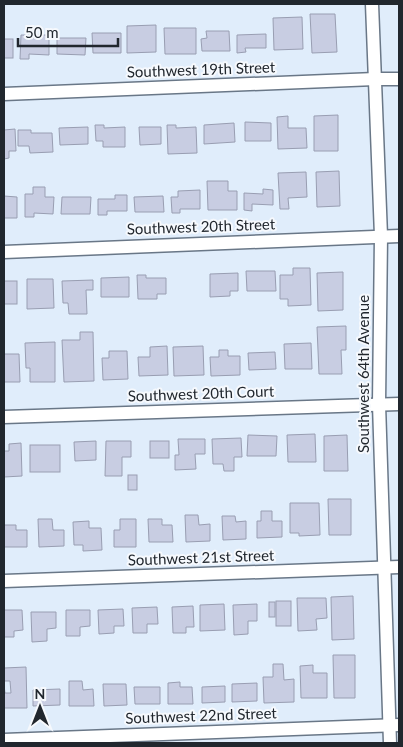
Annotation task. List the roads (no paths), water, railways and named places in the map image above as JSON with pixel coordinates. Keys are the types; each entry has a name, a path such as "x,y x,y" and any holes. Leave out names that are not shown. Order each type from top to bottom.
{"street":[{"name":"Southwest 64th Avenue","path":"372,4 381,236 379,404 384,567 394,725 390,743"},
{"name":"Southwest 19th Street","path":"4,94 399,79"},
{"name":"Southwest 20th Street","path":"4,252 399,236"},
{"name":"Southwest 20th Court","path":"4,418 399,404"},
{"name":"Southwest 21st Street","path":"4,581 399,567"},
{"name":"Southwest 22nd Street","path":"4,740 394,725"}]}
